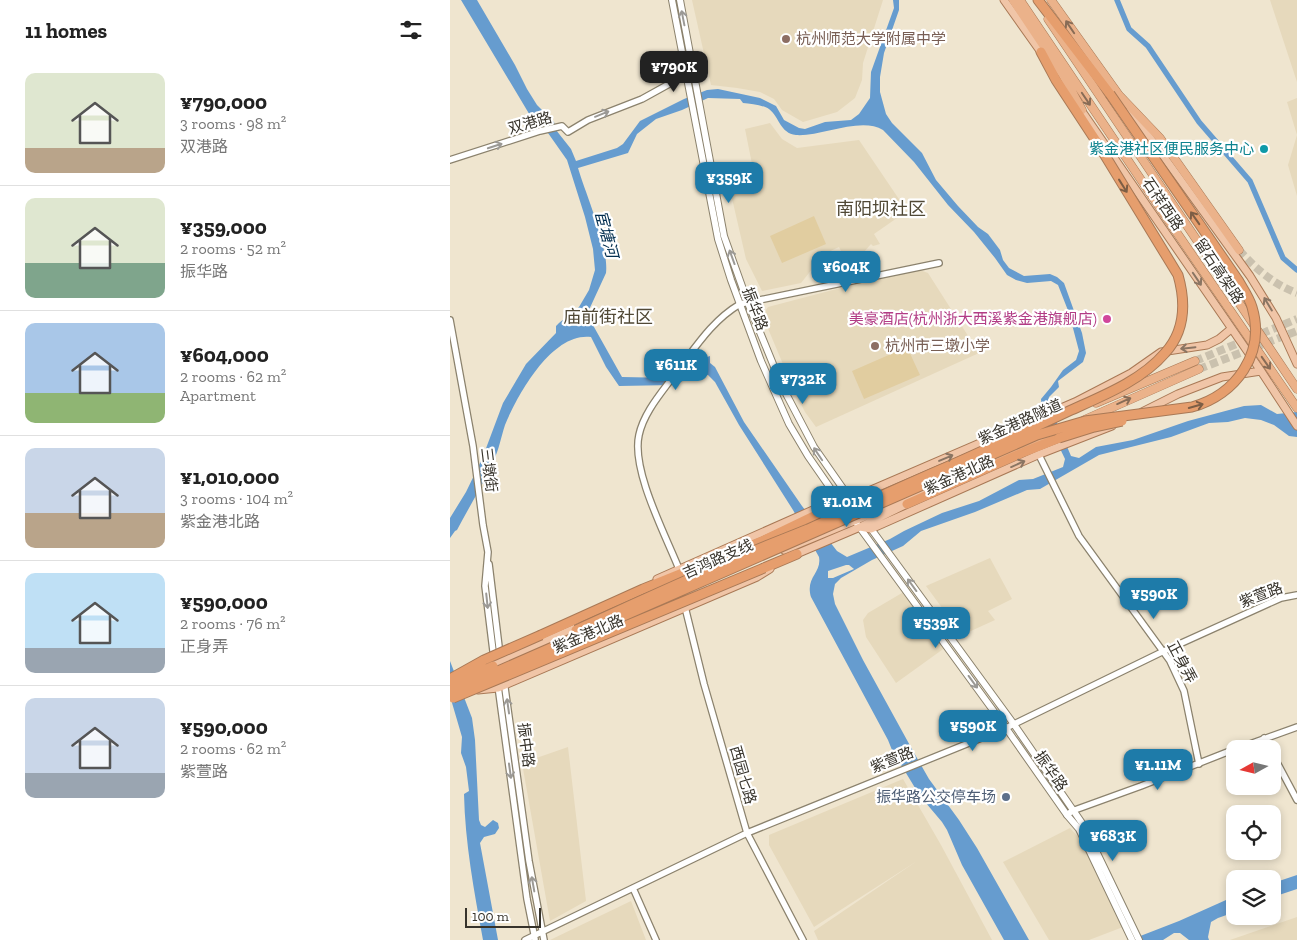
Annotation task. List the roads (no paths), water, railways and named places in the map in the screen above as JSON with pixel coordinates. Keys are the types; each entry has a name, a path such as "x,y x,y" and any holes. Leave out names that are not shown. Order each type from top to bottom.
{"highway":[{"path":"1014,0 1063,75 1082,110"},
{"name":"留石高架路","path":"1020,0 1297,408"},
{"path":"907,504 1059,438 1094,427 1208,402 1225,392 1240,377 1249,361 1254,341 1254,313 1238,280 1114,95 1037,0"},
{"name":"留石高架路","path":"1037,0 1297,389"},
{"name":"石祥西路","path":"1051,0 1114,95"},
{"path":"996,449 1104,395 1145,372 1165,354 1173,343 1179,333 1184,314 1183,291 1178,276 1098,144 1056,80 1041,52"},
{"path":"1114,95 1160,138 1239,250"},
{"name":"紫金港路隧道","path":"930,476 1195,361"},
{"name":"紫金港路隧道","path":"934,486 1199,370"},
{"path":"996,449 1084,421 1167,412"},
{"name":"吉鸿路支线","path":"450,682 543,645 729,561 808,529 876,497 996,449"},
{"name":"吉鸿路支线","path":"450,692 996,449"},
{"path":"450,682 484,660 642,589 762,540 841,503"},
{"path":"450,700 764,568 795,550"}],"main road":[{"name":"振华路","path":"672,0 690,73 724,236 748,303 797,418 814,447 856,508 865,524 870,541 1069,813"},
{"name":"振华路","path":"680,0 690,73"},
{"name":"石祥西路","path":"1004,0 1082,110 1297,426"},
{"name":"石祥西路","path":"1114,95 1250,276 1276,318 1297,364"},
{"name":"振华路","path":"697,108 718,239 761,360 789,424 808,456 854,520"},
{"name":"紫金港北路","path":"477,671 496,652 815,509 841,503 1076,402 1119,379 1161,352 1207,345 1220,339 1231,329"},
{"name":"紫金港北路","path":"478,690 499,674 758,558 795,550 834,538 1105,429 1178,394 1222,377 1261,371"},
{"path":"902,477 930,476"},
{"name":"紫金港路隧道","path":"856,508 930,476"},
{"name":"紫金港北路","path":"450,700 478,690 502,686 757,577 795,550 828,532 854,520 865,524 934,486"},
{"path":"865,524 907,504"},
{"name":"紫金港北路","path":"450,682 821,520 856,508"},
{"name":"振华路","path":"865,524 890,554 1013,723 1079,829 1130,929 1139,940"},
{"name":"振华路","path":"1130,929 1132,940"}],"street":[{"name":"双港路","path":"450,160 540,131 562,126 568,132 588,120 642,99 690,73"},
{"path":"680,569 647,490 639,456 639,435 646,415 704,334 720,318 740,304 939,263"},
{"name":"三墩街","path":"450,320 473,446 488,552"},
{"name":"正身弄","path":"1039,455 1079,536 1170,661 1184,692 1199,764"},
{"name":"振中路","path":"488,552 497,662 529,861 544,940"},
{"name":"紫萱路","path":"525,940 534,938 542,932 747,833 1006,728 1164,651 1281,598 1297,595"},
{"name":"西园七路","path":"685,607 704,684 747,833 803,940"},
{"name":"振中路","path":"502,686 527,899 534,938"},
{"path":"1259,740 1297,727"},
{"path":"1069,813 1226,753"},
{"path":"1281,770 1297,800"},
{"path":"633,888 656,940"}],"water":[{"path":"461,0 477,0 527,89 537,105 554,122 556,130 571,149 576,161 617,148 623,144 640,121 707,90 718,89 760,98 776,106 784,120 799,128 805,129 825,122 851,120 859,114 870,98 871,72 894,8 893,0 899,0 899,10 884,53 880,77 880,92 886,114 892,123 922,153 936,180 958,206 978,227 988,234 1000,250 1003,260 1009,268 1024,276 1050,274 1064,283 1082,333 1086,353 1083,362 1058,381 1059,387 1049,397 1048,402 1071,456 1079,458 1096,447 1133,440 1188,421 1244,406 1261,405 1277,414 1297,412 1297,437 1289,436 1274,425 1261,420 1245,418 1228,422 1209,423 1171,437 1099,455 1040,489 1027,490 975,512 921,531 903,546 872,560 841,578 835,584 833,594 835,604 863,660 929,779 977,848 1029,940 1004,940 962,865 947,830 920,796 892,750 811,597 810,585 818,567 819,557 793,510 739,425 715,382 708,375 697,375 673,385 619,386 606,367 591,337 577,338 563,344 550,354 538,368 518,397 505,425 497,453 489,471 457,530 450,538 450,518 466,492 482,459 503,403 526,364 556,333 556,326 579,307 589,290 595,270 593,249 585,217 567,160 548,133 531,117","holes":["708,98 740,99 743,103 769,109 783,128 796,135 864,125 874,126 883,130 914,162 948,205 974,232 1007,275 1027,283 1051,281 1058,285 1069,313 1079,351 1076,360 1063,370 1041,399 1042,411 1065,459 1063,467 1033,479 1019,480 979,501 942,513 890,539 847,557 837,551 802,506 744,422 715,367 710,363 710,356 698,360 672,378 622,377 594,327 588,312 606,273 606,262 601,235 578,168 628,153 637,134 656,119","846,565 854,569 833,578 828,578 828,571"]},
{"path":"450,661 472,718 479,820 481,825 485,827 493,820 498,823 499,828 495,834 484,837 480,843 498,940 483,940 476,903 465,812 464,794 469,791 466,767 461,753 462,737 450,696"},
{"path":"1297,875 1297,889 1281,894 1281,880"},
{"path":"1226,900 1226,915 1211,922 1209,940 1189,940 1180,933 1174,933 1163,940 1130,940"}],"waterway":[{"path":"1117,0 1129,29 1148,46 1199,122 1250,181 1283,258 1297,270"}],"tunnel":[{"path":"1239,250 1265,275 1297,293"},
{"path":"1195,361 1297,319"},
{"path":"1199,369 1297,331"}],"place":[{"name":"杭州师范大学附属中学","path":"786,39"},
{"name":"紫金港社区便民服务中心","path":"1264,149"},
{"name":"美豪酒店(杭州浙大西溪紫金港旗舰店)","path":"1107,319"},
{"name":"杭州市三墩小学","path":"875,346"},
{"name":"振华路公交停车场","path":"1006,797"}],"district":[{"name":"南阳坝社区","path":"881,209"},
{"name":"庙前街社区","path":"608,317"}],"water label":[{"name":"宦塘河","path":"607,234"}]}
